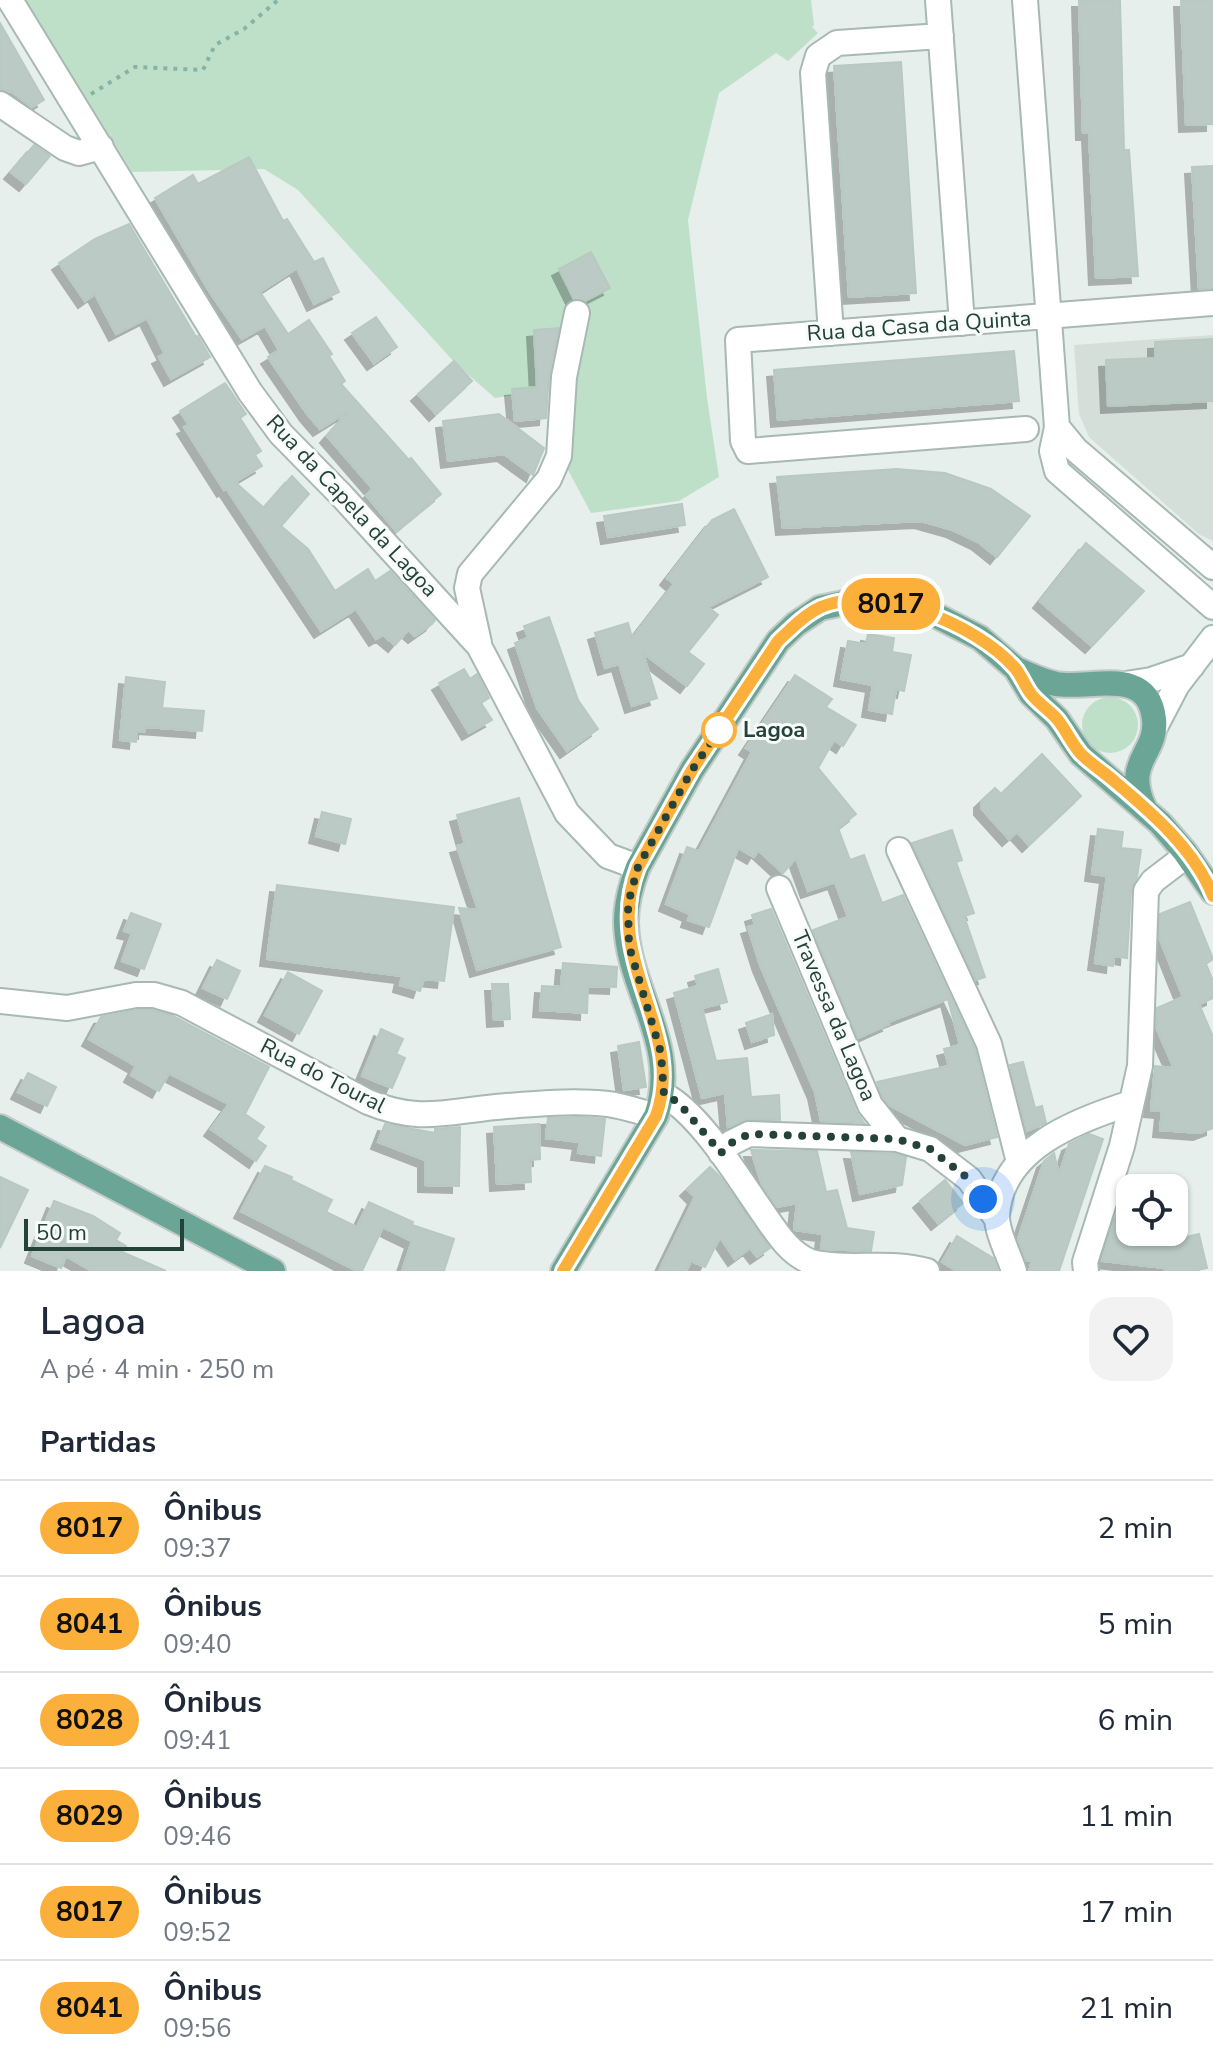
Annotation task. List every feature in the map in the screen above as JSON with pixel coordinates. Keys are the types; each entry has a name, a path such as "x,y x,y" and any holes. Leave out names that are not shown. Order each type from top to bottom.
{"main road":[{"path":"563,1271 660,1106 661,1053 629,946 626,924 631,883 692,770 778,641 820,608 858,600 893,604 937,616 980,638 1016,669 1031,694 1057,719 1081,754 1144,807 1187,855 1212,891"},
{"path":"1016,669 1057,684 1111,681 1126,684 1148,700 1155,727 1137,774 1144,807"},
{"path":"1073,743 1069,729 1075,701 1097,684"},
{"path":"1093,763 1106,767 1120,766 1144,753"},
{"path":"0,1127 273,1271"}],"street":[{"name":"Rua da Capela da Lagoa","path":"10,0 250,392 281,434 479,646 567,813 608,856 638,867"},
{"path":"938,0 962,323"},
{"path":"1025,0 1057,427 1052,451 1057,471 1213,607"},
{"path":"831,333 813,73 818,56 837,43 941,36"},
{"path":"0,104 65,148 79,153 101,147"},
{"name":"Rua da Casa da Quinta","path":"1026,429 748,451 743,441 738,340 1213,303"},
{"path":"479,646 467,588 470,574 549,479 559,456 564,377 577,313"},
{"path":"1057,427 1076,450 1213,567"},
{"path":"1086,496 1106,475"},
{"path":"1155,727 1177,685 1213,638"},
{"path":"1126,684 1151,680 1192,666"},
{"path":"899,850 989,1044 1019,1162"},
{"path":"1086,1271 1085,1262 1122,1146 1140,1066 1146,891 1153,881 1187,855"},
{"name":"Travessa da Lagoa","path":"779,888 870,1105 897,1139"},
{"name":"Rua do Toural","path":"0,1001 67,1008 136,995 154,995 182,1003 368,1102 392,1112 414,1116 495,1107 660,1106"},
{"path":"660,1106 678,1102 721,1153 786,1245 811,1262 840,1269 927,1271"},
{"path":"997,1219 1005,1185 1019,1162 1052,1135 1097,1113 1131,1103"},
{"path":"721,1153 731,1143 749,1134 897,1139 930,1149 969,1179 997,1219 1014,1271"},
{"path":"784,1271 786,1245"}],"path":[{"path":"74,104 135,67 203,70 215,45 244,29 278,0"}],"shaded area":[{"path":"1213,335 1213,541 1200,535 1089,437 1079,414 1074,345"}],"green space":[{"path":"25,0 811,0 812,27 818,33 788,61 776,53 719,93 688,220 707,398 719,477 679,501 591,513 568,470 563,388 495,398 456,364 298,190 264,169 132,172"},
{"path":"1110,697 1130,705 1138,725 1130,745 1110,753 1090,745 1082,725 1090,705"}],"building":[{"path":"1079,0 1120,0 1124,150 1129,150 1138,276 1096,278 1089,133 1083,133"},
{"path":"1181,0 1213,0 1213,124 1186,125"},
{"path":"0,23 44,100 32,107 12,92 0,89"},
{"path":"901,62 916,293 849,297 834,66"},
{"path":"34,145 50,156 26,184 11,172"},
{"path":"249,157 283,221 287,219 314,262 323,258 339,292 314,304 297,268 260,292 288,334 309,320 332,354 329,356 345,381 341,384 441,494 396,531 366,495 373,489 327,436 349,411 320,429 268,357 279,350 265,326 242,339 209,291 155,198 193,175 198,184"},
{"path":"1213,166 1213,288 1199,289 1192,167"},
{"path":"129,224 210,357 171,379 159,357 165,354 147,318 116,334 95,294 85,301 59,263 95,239"},
{"path":"591,252 610,288 585,301 574,299 559,269"},
{"path":"376,317 397,347 374,363 352,333"},
{"path":"559,328 549,374 546,418 515,421 512,389 537,387 534,330"},
{"path":"1213,339 1213,401 1108,406 1106,360 1155,358 1155,342"},
{"path":"1014,351 1019,401 778,420 774,370"},
{"path":"454,361 472,381 436,414 418,394"},
{"path":"225,383 246,414 240,418 261,451 255,455 262,466 235,482 264,508 292,476 309,494 281,526 308,549 335,591 368,569 375,581 390,571 435,620 432,624 415,636 408,630 395,645 383,635 376,639 356,609 321,631 184,427 189,425 180,411"},
{"path":"499,414 544,448 533,475 504,454 448,461 443,421"},
{"path":"897,469 945,473 991,489 1030,516 997,557 978,542 953,530 921,521 783,528 777,477"},
{"path":"682,504 685,525 608,537 604,516"},
{"path":"734,509 768,577 708,607 718,615 688,652 704,664 687,686 643,653 657,698 632,706 619,664 605,668 595,633 628,623 632,638 674,584 667,578 712,520"},
{"path":"1086,543 1144,591 1092,646 1040,601"},
{"path":"549,617 578,700 598,729 567,751 537,708 515,643 528,638 524,626"},
{"path":"868,634 894,638 892,652 911,655 904,691 896,689 892,714 869,710 873,685 841,679 848,641 866,644"},
{"path":"464,669 470,679 477,674 489,698 481,703 492,720 469,733 439,683"},
{"path":"795,675 832,699 826,707 856,725 843,746 834,740 818,768 856,814 838,828 850,860 864,855 882,903 903,895 975,1049 997,1137 965,1145 889,1105 883,1097 877,1082 949,1066 944,1049 960,1045 948,999 888,1022 858,1038 813,930 848,917 835,882 808,891 796,858 783,873 758,850 754,857 738,848 709,927 688,920 690,914 666,904 687,847 699,851 752,752 746,748"},
{"path":"126,677 165,682 162,708 204,711 202,731 145,727 145,732 137,732 136,742 120,740"},
{"path":"1042,754 1081,796 1029,845 1017,832 1009,839 981,808 981,801 995,788 1001,794"},
{"path":"519,798 561,947 477,970 459,908 478,910 457,846 465,844 457,815"},
{"path":"322,812 351,819 345,844 316,836"},
{"path":"1098,829 1123,832 1121,848 1141,850 1137,877 1131,890 1127,958 1114,956 1113,966 1095,963 1107,876 1092,874"},
{"path":"952,830 962,860 956,862 974,913 964,916 985,977 976,980 912,843"},
{"path":"277,885 454,907 444,981 424,979 420,991 400,985 402,976 267,959"},
{"path":"1190,902 1213,959 1206,964 1213,981 1213,998 1199,1004 1213,1037 1213,1128 1200,1133 1160,1130 1162,1111 1151,1110 1155,1066 1174,1068 1156,1027 1157,1008 1183,997 1159,937 1160,914"},
{"path":"771,909 856,1111 864,1123 821,1121 815,1092 760,965 748,927 755,925 752,915"},
{"path":"131,913 161,924 144,969 122,961 132,933 124,931"},
{"path":"217,960 240,971 227,999 203,988"},
{"path":"563,963 617,967 616,987 588,986 587,1013 540,1010 542,986 561,987"},
{"path":"718,969 727,1002 702,1008 716,1061 747,1058 751,1097 779,1095 780,1120 749,1119 728,1127 725,1093 702,1098 674,993 698,986 695,976"},
{"path":"288,972 322,991 299,1034 265,1015"},
{"path":"492,984 508,984 510,1019 494,1020"},
{"path":"137,1010 171,1015 269,1067 245,1114 264,1127 256,1139 266,1146 256,1161 211,1129 229,1104 169,1073 159,1091 131,1075 136,1066 89,1039 101,1017"},
{"path":"772,1014 774,1035 752,1042 746,1023"},
{"path":"381,1029 403,1039 396,1054 405,1058 392,1088 362,1076"},
{"path":"639,1042 646,1087 624,1090 618,1046"},
{"path":"1023,1062 1035,1108 1042,1106 1046,1123 1027,1131 1010,1065"},
{"path":"28,1073 56,1087 47,1106 18,1092"},
{"path":"548,1118 605,1119 601,1156 578,1153 580,1142 546,1138"},
{"path":"385,1124 435,1133 435,1129 460,1127 459,1186 425,1185 425,1160 378,1142"},
{"path":"539,1124 540,1159 530,1160 531,1182 497,1184 494,1127"},
{"path":"1089,1134 1103,1139 1059,1271 1029,1271 1032,1261 1026,1260 1018,1239 1044,1161 1054,1153 1059,1175 1069,1144"},
{"path":"751,1150 817,1151 826,1192 837,1190 847,1228 874,1232 871,1251 821,1249 823,1234 794,1230 797,1203 777,1207 762,1185"},
{"path":"851,1152 906,1157 902,1185 860,1194"},
{"path":"265,1166 292,1177 291,1180 332,1200 326,1212 357,1227 369,1202 413,1222 412,1225 454,1239 444,1271 402,1271 412,1241 383,1227 362,1271 357,1271 241,1211"},
{"path":"710,1167 770,1248 757,1257 750,1248 735,1259 720,1237 705,1267 691,1261 686,1271 659,1271 695,1197 687,1189"},
{"path":"0,1177 28,1190 0,1248"},
{"path":"945,1180 963,1203 938,1223 920,1201"},
{"path":"54,1201 93,1216 120,1233 116,1240 126,1246 122,1252 166,1271 92,1271 66,1256 61,1268 32,1256"},
{"path":"1116,1215 1116,1246 1188,1246 1188,1237 1199,1234 1207,1268 1164,1271 1164,1268 1102,1261"},
{"path":"957,1236 993,1258 998,1271 957,1271 942,1262"}],"bus line":[{"name":"8017","path":"563,1271 656,1116 664,1095 661,1053 629,946 626,924 631,883 692,770 778,641 820,608 858,600 893,604 937,616 980,638 1016,669 1031,694 1057,719 1081,754 1160,823 1185,852 1213,896"}],"place":[{"name":"Lagoa","path":"719,730"}],"route":[{"path":"719,730 727,719 692,770 631,883 626,924 629,946 661,1053 664,1095 678,1102 721,1153 731,1143 749,1134 897,1139 930,1149 969,1179 983,1199"}]}
